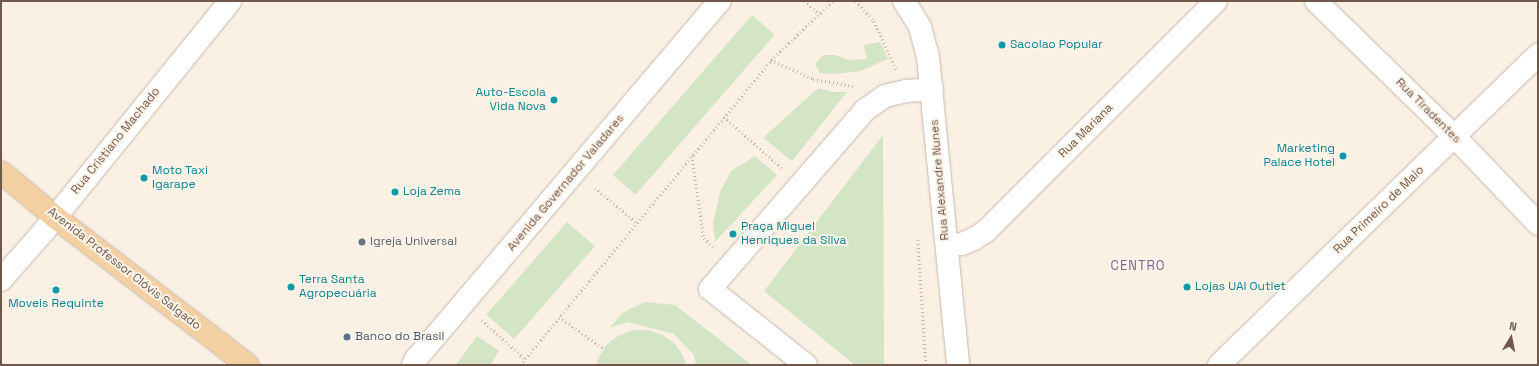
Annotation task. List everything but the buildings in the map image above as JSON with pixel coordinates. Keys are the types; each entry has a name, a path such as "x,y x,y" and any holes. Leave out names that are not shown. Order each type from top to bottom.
{"main road":[{"name":"Avenida Professor Clóvis Salgado","path":"1,172 55,217 248,365"}],"street":[{"name":"Rua Cristiano Machado","path":"1,280 55,217 230,1"},
{"name":"Avenida Governador Valadares","path":"413,365 720,1"},
{"name":"Rua Alexandre Nunes","path":"904,1 920,27 928,57 958,365"},
{"name":"Rua Mariana","path":"947,245 962,244 974,239 986,231 1216,1"},
{"name":"Rua Tiradentes","path":"1316,1 1455,137 1538,224"},
{"name":"Rua Primeiro de Maio","path":"1219,365 1538,55"},
{"path":"806,365 710,289 865,110 895,94 932,89"}],"path":[{"path":"804,1 820,14"},
{"path":"520,365 770,60 833,1"},
{"path":"770,60 813,79 895,94 895,65 874,21 856,1"},
{"path":"724,116 801,184"},
{"path":"692,156 704,238 719,252 733,262"},
{"path":"593,186 637,223"},
{"path":"918,235 926,365"},
{"path":"464,303 525,359"},
{"path":"559,317 604,349"}],"green space":[{"path":"752,15 775,35 636,195 613,175"},
{"path":"880,42 888,59 860,71 835,74 820,73 815,64 823,55 835,55 849,60 867,59 864,45"},
{"path":"818,88 833,92 847,92 792,161 763,138"},
{"path":"883,135 884,365 855,365 764,291"},
{"path":"755,156 777,175 715,242 713,223 720,192 731,171"},
{"path":"567,222 595,246 514,339 486,315"},
{"path":"645,302 675,305 752,365 696,365 694,355 674,334 628,322 609,328 624,312"},
{"path":"633,330 648,330 663,335 675,344 683,356 686,365 597,365 598,359 606,345 618,336"},
{"path":"477,336 499,351 490,365 456,365"}],"place":[{"name":"Sacolao Popular","path":"1002,45"},
{"name":"Auto-Escola Vida Nova","path":"554,100"},
{"name":"Marketing Palace Hotel","path":"1343,156"},
{"name":"Moto Taxi Igarape","path":"144,178"},
{"name":"Loja Zema","path":"395,192"},
{"name":"Praça Miguel Henriques da Silva","path":"733,234"},
{"name":"Igreja Universal","path":"362,242"},
{"name":"Terra Santa Agropecuária","path":"291,287"},
{"name":"Lojas UAI Outlet","path":"1187,287"},
{"name":"Moveis Requinte","path":"56,290"},
{"name":"Banco do Brasil","path":"347,337"}],"district":[{"name":"CENTRO","path":"1138,266"}]}
